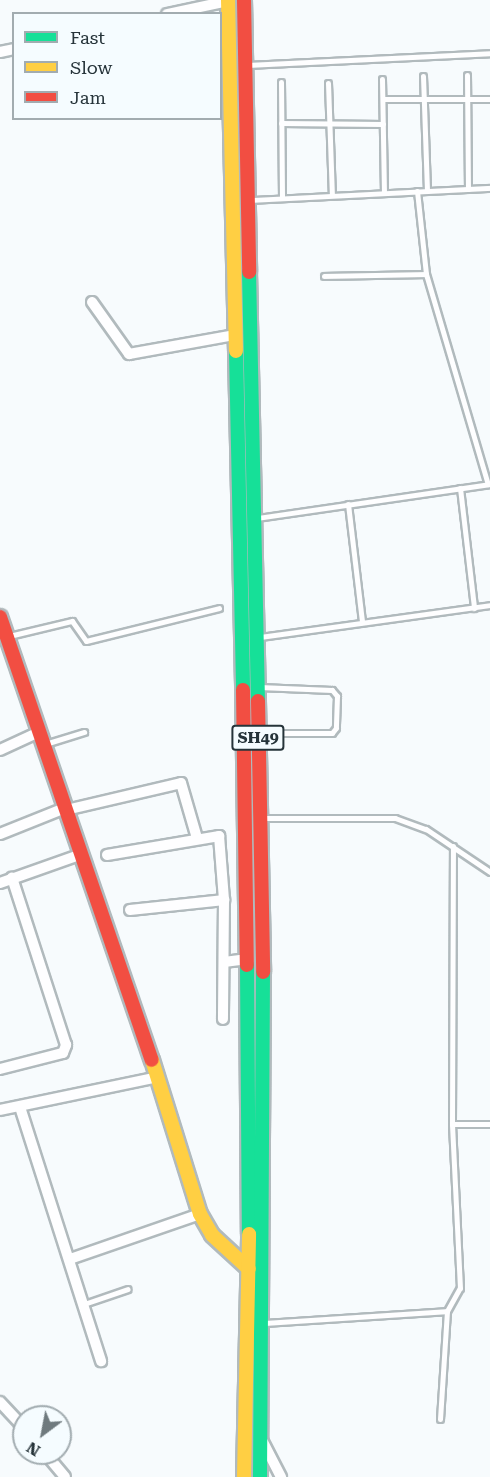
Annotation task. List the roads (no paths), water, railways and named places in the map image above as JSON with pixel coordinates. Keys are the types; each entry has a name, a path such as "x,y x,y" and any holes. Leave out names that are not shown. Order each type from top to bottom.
{"main road":[{"name":"SH49","path":"244,0 265,1049 260,1477"},
{"name":"SH49","path":"228,1 248,959 249,1269 244,1477"},
{"path":"0,617 158,1077 200,1214 212,1235 249,1269"}],"street":[{"path":"176,12 228,1"},
{"path":"93,302 129,354 235,335"},
{"path":"0,750 41,738"},
{"path":"0,834 66,809 181,783 197,838"},
{"path":"106,855 216,835 220,838 224,900 223,1019"},
{"path":"0,882 81,854"},
{"path":"1,1066 63,1053 66,1045 12,878"},
{"path":"130,910 224,900"},
{"path":"224,962 248,959"},
{"path":"0,1110 158,1077"},
{"path":"20,1107 102,1361"},
{"path":"70,1259 200,1214"},
{"path":"0,1402 12,1415"},
{"path":"261,1437 281,1477"},
{"path":"55,1465 65,1477"}],"lane":[{"path":"245,65 490,53"},
{"path":"467,75 468,189"},
{"path":"423,76 427,190"},
{"path":"382,79 384,193"},
{"path":"281,82 282,198"},
{"path":"328,83 332,195"},
{"path":"383,99 490,99"},
{"path":"281,123 383,124"},
{"path":"247,201 490,188"},
{"path":"254,518 489,484 426,274 417,191"},
{"path":"324,276 426,274"},
{"path":"460,488 474,608"},
{"path":"348,504 363,622"},
{"path":"255,638 490,605"},
{"path":"7,637 72,621 86,641 219,608"},
{"path":"257,687 332,690 337,696 336,728 332,733 258,733"},
{"path":"41,738 84,732"},
{"path":"259,819 395,818 426,829 490,872"},
{"path":"440,1419 447,1311 460,1288 452,1124 453,846"},
{"path":"452,1124 490,1124"},
{"path":"84,1304 128,1289"},
{"path":"261,1323 447,1311"}]}
